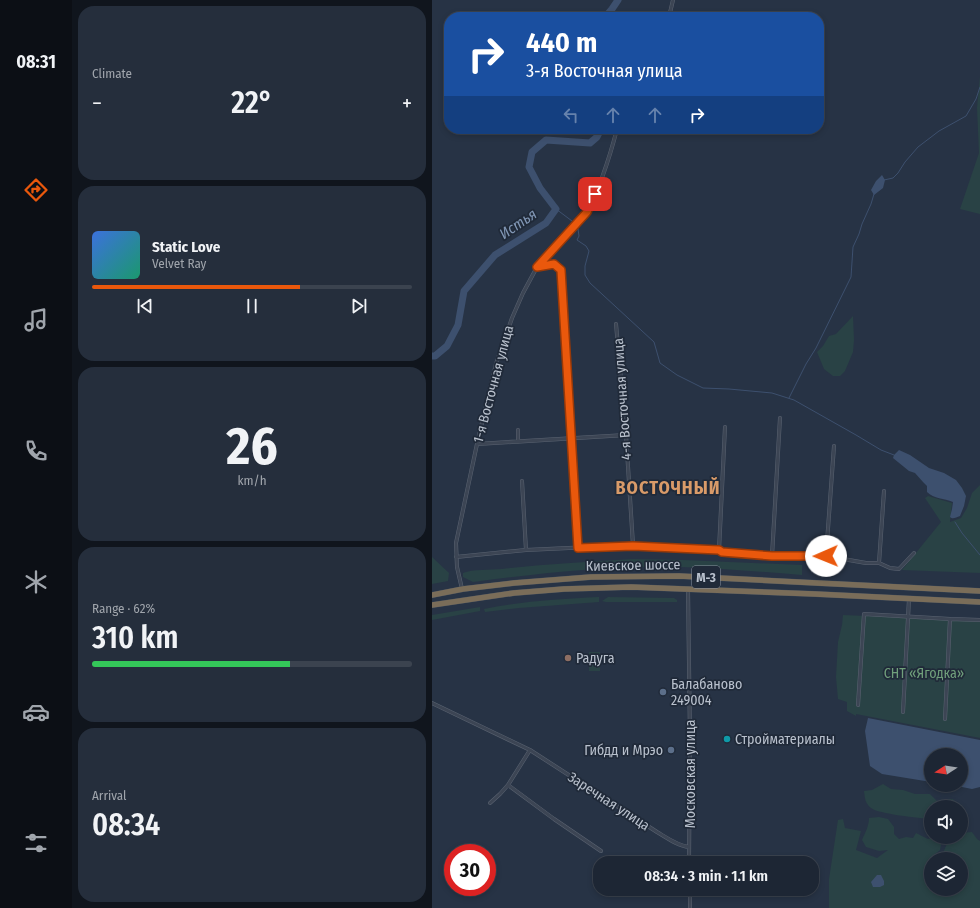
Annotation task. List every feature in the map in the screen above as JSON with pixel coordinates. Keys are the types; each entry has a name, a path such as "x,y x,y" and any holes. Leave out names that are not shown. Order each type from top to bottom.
{"highway":[{"name":"Киевское шоссе","path":"432,595 463,589 514,583 600,577 679,576 980,591"},
{"path":"600,577 595,580 595,584 602,587"},
{"name":"Киевское шоссе","path":"432,605 514,593 602,587 688,588 980,602"}],"street":[{"path":"670,12 673,0"},
{"name":"1-я Восточная улица","path":"463,589 457,567 456,543 496,364 512,318 537,267 587,212 600,184 615,134"},
{"path":"537,267 554,264 561,270 578,548"},
{"name":"4-я Восточная улица","path":"616,324 626,435 633,546"},
{"path":"772,556 780,418"},
{"path":"719,550 725,427"},
{"path":"518,430 518,442"},
{"path":"477,444 626,435"},
{"path":"826,556 834,446"},
{"path":"522,482 526,550"},
{"path":"878,562 884,491"},
{"path":"456,556 526,550 633,546 719,550 722,552 772,556 826,556 866,563 878,562 890,568 899,569 914,553"},
{"name":"Московская улица","path":"688,588 690,739 689,856"},
{"path":"903,712 909,599"},
{"path":"858,705 864,614 980,620"},
{"path":"946,719 950,618"},
{"name":"Заречная улица","path":"432,703 530,750 657,832 685,847 689,847"},
{"path":"490,802 508,785 530,750"},
{"path":"508,785 601,851"},
{"path":"690,896 690,908"}],"green space":[{"path":"980,76 980,214 960,209 979,153 977,108"},
{"path":"853,316 853,352 845,371 840,376 833,376 824,369 817,352 829,336 836,334"},
{"path":"980,485 980,573 902,570 941,522 925,498 928,496 952,503 950,522 961,518 967,508 972,493"},
{"path":"432,557 449,573 448,581 432,584"},
{"path":"633,559 802,565 802,575 711,568 628,567 576,570 473,582 463,577 463,573 477,570"},
{"path":"599,597 599,602 485,612 484,609 527,602"},
{"path":"608,597 674,598 677,602 602,601"},
{"path":"480,607 480,611 432,620 432,615"},
{"name":"СНТ «Ягодка»","path":"843,615 980,621 980,738 856,714 856,716 847,711 847,702 838,699 836,677 838,642"},
{"path":"589,652 600,652 600,671 589,671"},
{"path":"883,784 891,789 903,790 915,794 930,794 936,800 924,800 924,818 900,815 882,812 871,808 866,803 864,791 872,790"},
{"path":"879,817 888,819 894,827 894,834 899,839 906,837 913,838 916,833 924,837 924,844 941,844 940,850 938,852 924,852 924,896 968,896 968,852 943,852 947,844 968,844 968,832 972,832 980,841 980,908 829,908 829,879 838,820 843,819 845,828 861,831 856,850 877,858 888,850 879,851 866,847 862,840 869,818"}],"water":[{"path":"882,175 885,180 883,188 874,195 871,190 876,181"},
{"path":"899,450 910,455 929,468 944,473 956,480 966,496 960,516 951,518 953,502 936,497 927,492 927,486 915,473 909,471 893,458"},
{"path":"868,718 980,740 980,787 968,788 968,748 924,748 924,781 882,774 870,766 865,731"},
{"path":"877,875 881,875 884,885 880,887 873,887 871,882"}],"waterway":[{"name":"Истья","path":"609,12 618,0"},
{"path":"884,180 893,178 918,147 939,131 966,116 976,99 980,87"},
{"name":"Истья","path":"432,356 435,356 447,346 458,325 464,291 495,255 546,223 556,209 540,188 529,167 532,152 546,140 590,143 598,134"},
{"path":"789,398 816,348 851,277 853,247 874,194"},
{"path":"556,209 572,221"},
{"path":"578,229 579,236 577,240 586,246 589,251 585,266 585,275 590,283 654,342 660,363 677,375 703,388 772,393 794,400 881,450 894,455"},
{"path":"955,522 980,555"}],"place":[{"name":"Радуга","path":"568,658"},
{"name":"Балабаново 249004","path":"663,692"},
{"name":"Стройматериалы","path":"727,739"},
{"name":"Гибдд и Мрэо","path":"671,750"}],"district":[{"name":"ВОСТОЧНЫЙ","path":"668,488"}],"route":[{"path":"595,194 587,212 537,267 554,264 561,270 578,548 633,546 719,550 722,552 772,556 826,556"}]}
